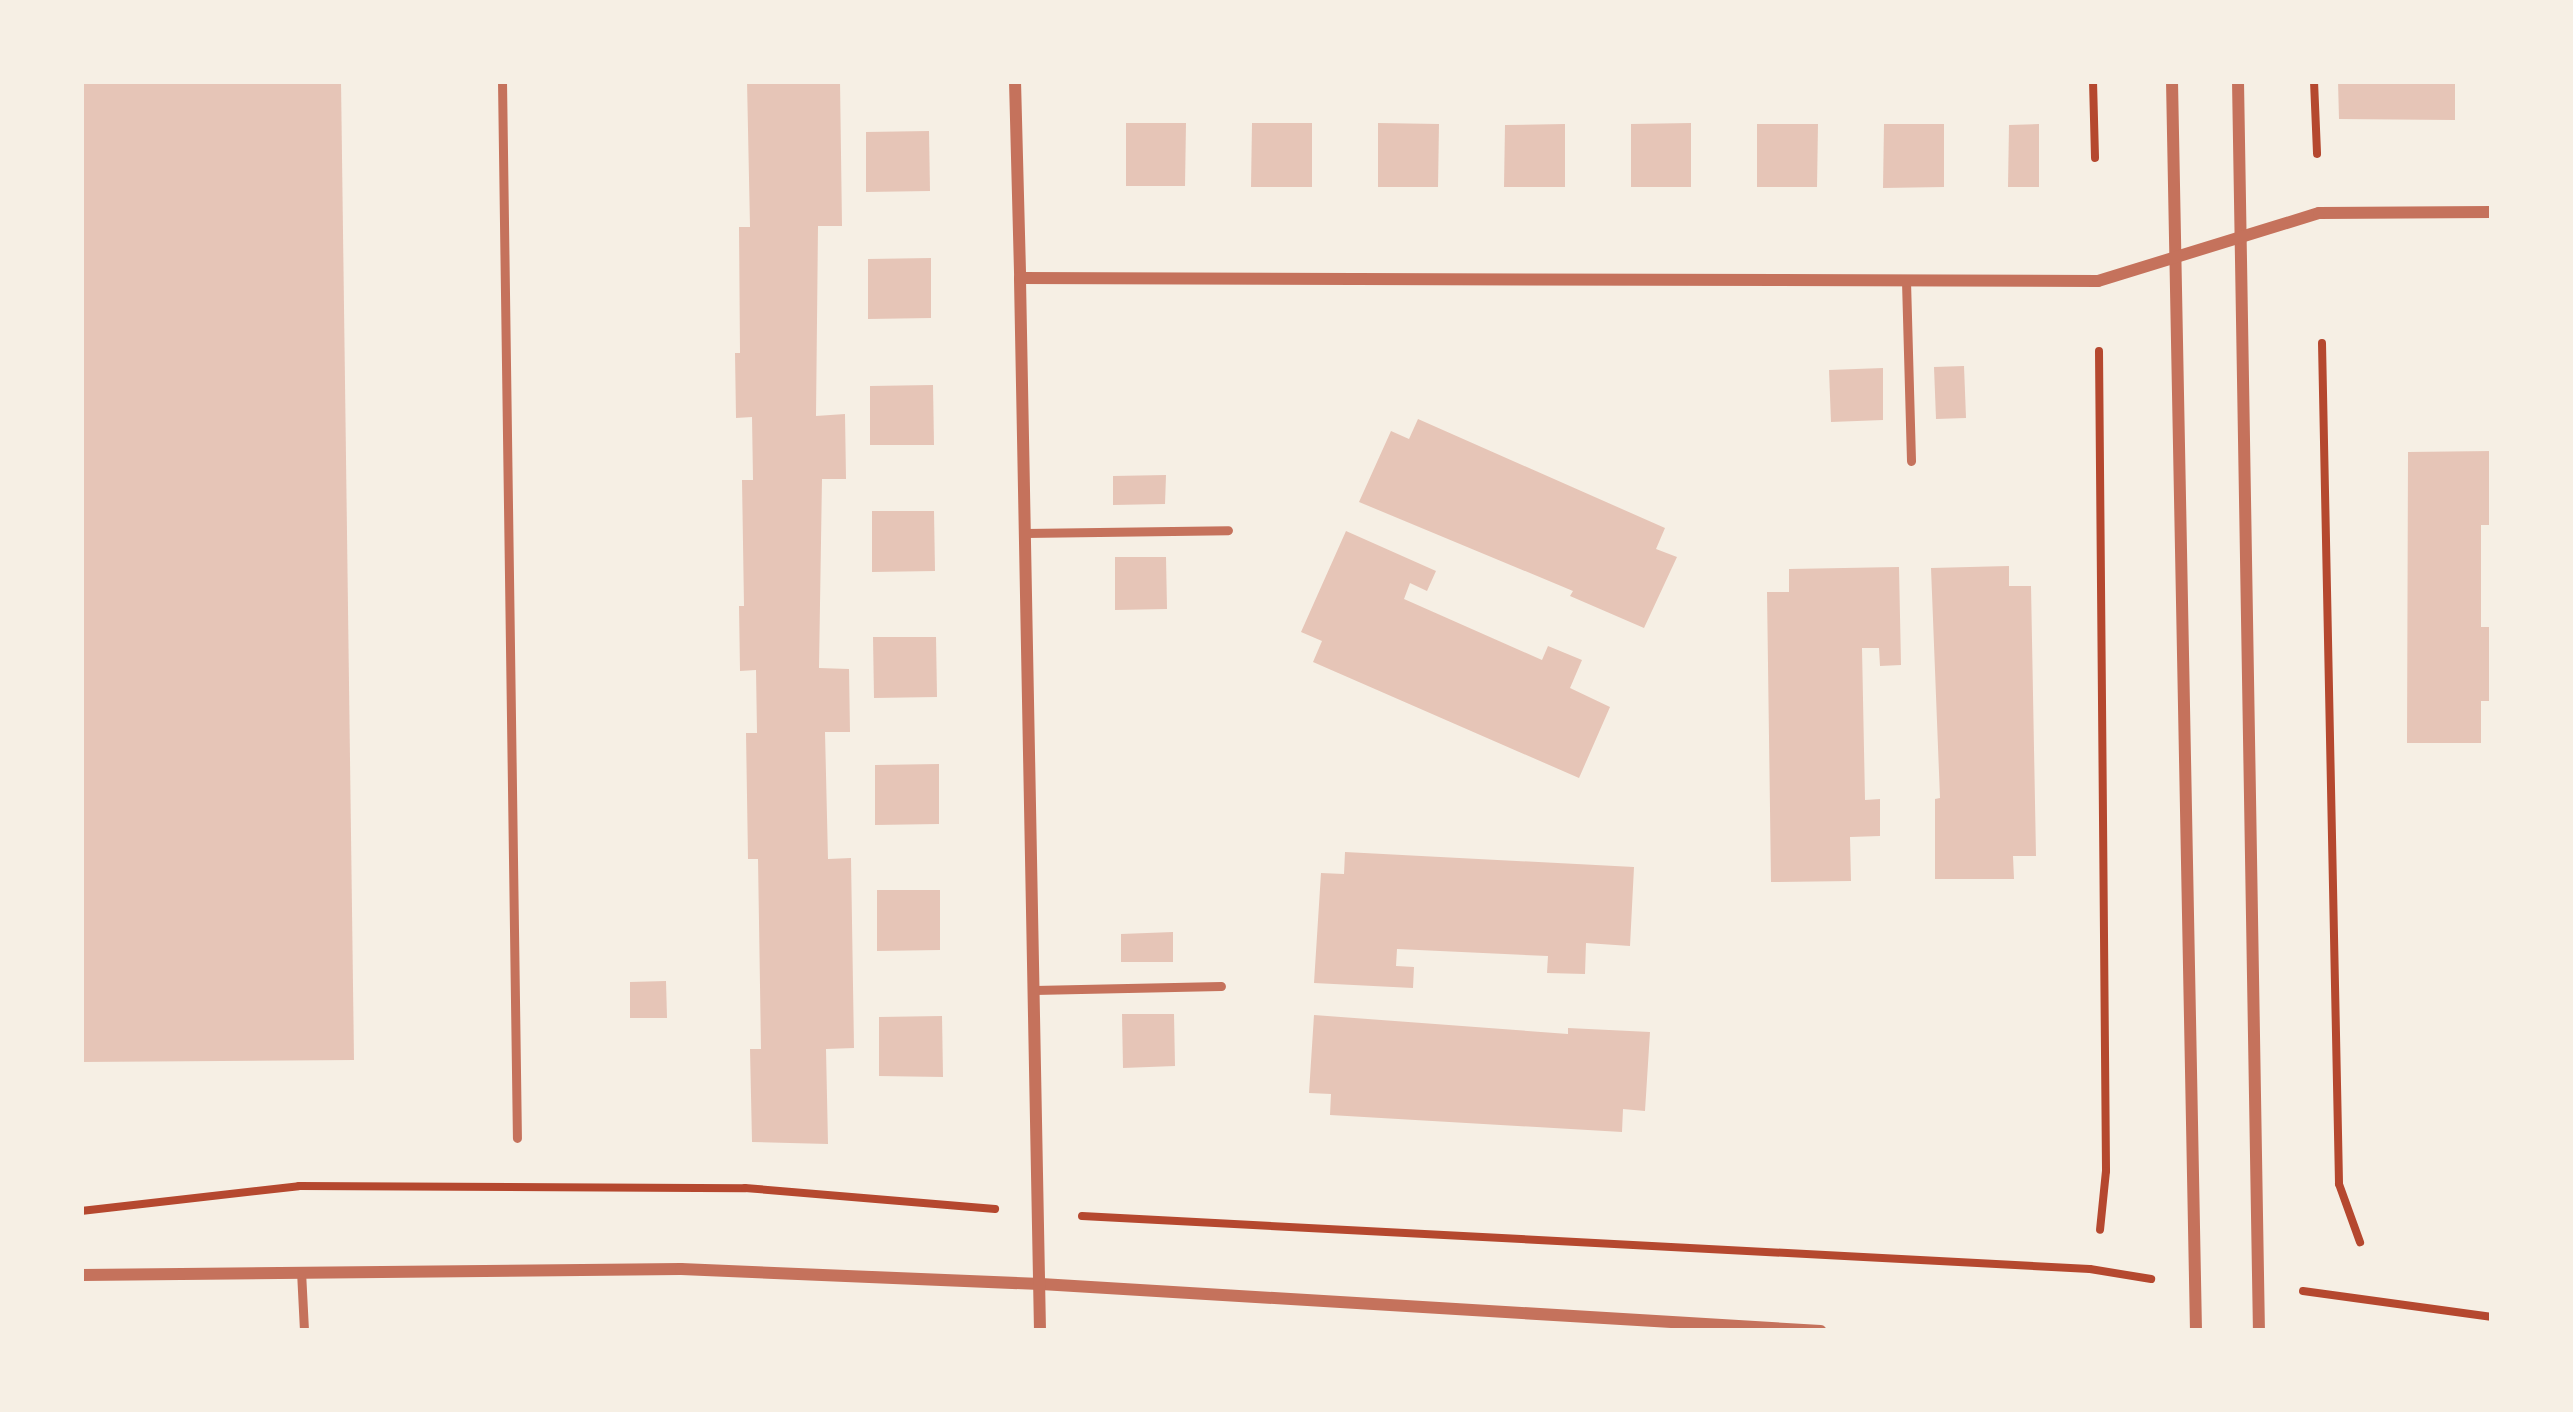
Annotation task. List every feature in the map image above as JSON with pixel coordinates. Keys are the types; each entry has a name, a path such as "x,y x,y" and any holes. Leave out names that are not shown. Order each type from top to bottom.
{"street":[{"path":"1015,81 1040,1331"},
{"path":"2172,81 2196,1331"},
{"path":"2238,81 2259,1331"},
{"path":"1020,278 2098,281 2319,213 2492,212"},
{"path":"81,1275 681,1269 1041,1284 1821,1331"}],"lane":[{"path":"502,81 517,1138"},
{"path":"1906,281 1911,461"},
{"path":"1025,533 1228,530"},
{"path":"1034,990 1220,986"},
{"path":"301,1271 304,1331"}],"path":[{"path":"2093,81 2095,158"},
{"path":"2314,81 2317,154"},
{"path":"2322,343 2339,1184 2360,1242"},
{"path":"2098,351 2107,1171 2099,1230"},
{"path":"81,1211 299,1186 745,1188 1039,1212 2090,1269 2196,1282"},
{"path":"2259,1287 2492,1317"}],"building":[{"path":"81,81 341,81 354,1060 81,1062"},
{"path":"747,81 840,81 842,226 818,226 816,416 845,414 846,479 822,479 819,668 849,669 850,732 825,732 828,859 851,858 854,1048 826,1049 828,1144 752,1142 750,1049 761,1049 758,859 748,859 746,733 757,733 756,670 740,671 739,606 744,606 742,480 753,480 752,417 736,418 735,353 740,353 739,227 750,227"},
{"path":"2338,81 2455,81 2455,120 2339,119"},
{"path":"1126,123 1186,123 1185,186 1126,186"},
{"path":"1252,123 1312,123 1312,187 1251,187"},
{"path":"1378,123 1439,124 1438,187 1378,187"},
{"path":"1691,123 1691,187 1631,187 1631,124"},
{"path":"1565,124 1565,187 1504,187 1505,125"},
{"path":"1757,124 1818,124 1817,187 1757,187"},
{"path":"1884,124 1944,124 1944,187 1883,188"},
{"path":"2039,124 2039,187 2008,187 2009,125"},
{"path":"929,131 930,191 866,192 866,132"},
{"path":"931,258 931,318 868,319 868,259"},
{"path":"1964,366 1966,418 1936,419 1934,367"},
{"path":"1883,368 1883,420 1831,422 1829,370"},
{"path":"933,385 934,445 870,445 870,386"},
{"path":"1418,419 1665,528 1656,549 1677,557 1644,628 1570,596 1573,591 1359,502 1391,431 1409,439"},
{"path":"2492,451 2492,525 2481,525 2481,627 2492,627 2492,701 2481,701 2481,743 2407,743 2408,452"},
{"path":"1166,475 1165,504 1113,505 1113,476"},
{"path":"872,511 934,511 935,571 872,572"},
{"path":"1346,531 1436,571 1427,591 1410,583 1404,599 1542,660 1548,646 1582,660 1570,688 1610,707 1579,778 1313,662 1322,641 1301,632"},
{"path":"1115,557 1166,557 1167,609 1115,610"},
{"path":"2009,566 2009,586 2031,586 2036,856 2013,856 2014,879 1935,879 1935,799 1940,798 1931,568"},
{"path":"1899,567 1901,665 1880,666 1879,648 1862,648 1865,800 1880,799 1880,836 1850,837 1851,881 1771,882 1767,592 1789,592 1789,569"},
{"path":"873,637 936,637 937,697 874,698"},
{"path":"939,764 939,824 875,825 875,765"},
{"path":"1345,852 1634,867 1630,946 1586,943 1585,974 1547,973 1548,956 1397,949 1396,966 1414,967 1413,988 1314,983 1321,873 1344,874"},
{"path":"877,890 940,890 940,950 877,951"},
{"path":"1173,932 1173,962 1121,962 1121,934"},
{"path":"666,981 667,1018 630,1018 630,982"},
{"path":"1122,1014 1174,1014 1175,1066 1123,1068"},
{"path":"1314,1015 1568,1034 1568,1028 1650,1032 1645,1111 1623,1109 1622,1132 1330,1115 1331,1094 1309,1093"},
{"path":"942,1016 943,1077 879,1076 879,1017"}]}
